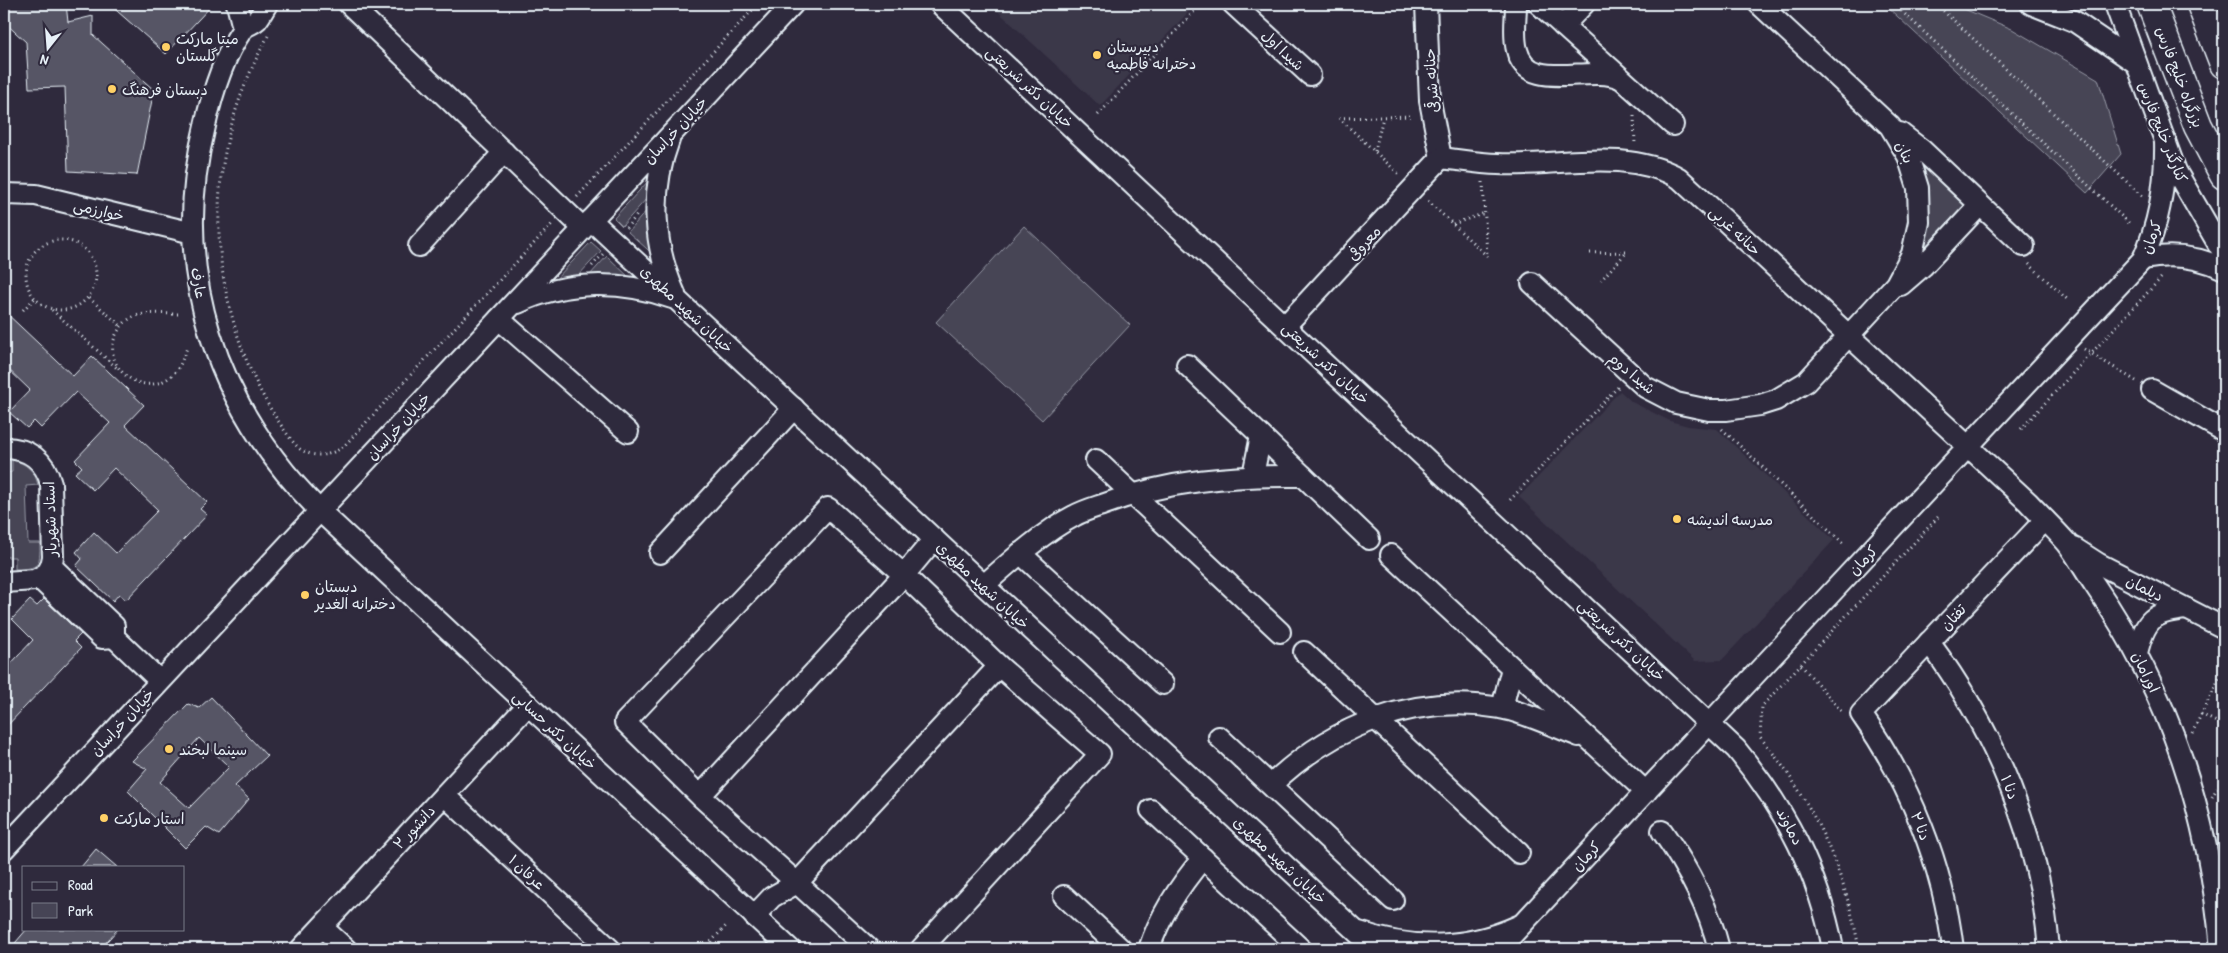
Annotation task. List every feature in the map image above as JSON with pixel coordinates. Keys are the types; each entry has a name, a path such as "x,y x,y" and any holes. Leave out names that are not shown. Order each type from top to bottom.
{"highway":[{"name":"بزرگراه خلیج فارس","path":"2151,4 2198,126 2224,175"},
{"path":"2200,4 2224,64"}],"street":[{"path":"237,4 243,28"},
{"name":"عارف","path":"267,4 256,20 243,28 218,79 201,141 195,174 193,233 197,275 203,308 223,372 238,403 269,453 295,486 320,511"},
{"name":"خیابان شهید مطهری","path":"349,4 565,210 587,224 678,301 1375,949"},
{"name":"خیابان خراسان","path":"4,849 793,4"},
{"name":"خیابان دکتر شریعتی","path":"940,4 1710,723"},
{"name":"شیدا اول","path":"1233,4 1310,75"},
{"name":"حنانه شرقی","path":"1426,4 1430,101 1441,158"},
{"path":"1516,4 1516,48 1526,67 1546,76 1591,73 1607,74 1623,80"},
{"path":"1539,4 1673,125"},
{"path":"1563,26 1584,4"},
{"name":"بنان","path":"1758,4 1890,126 1904,148 1914,171 1920,205 1919,222 1912,254 1904,270 1881,302 1849,336"},
{"path":"2031,4 2074,20 2136,63"},
{"name":"کنارگذر خلیج فارس","path":"2115,4 2176,171 2224,254"},
{"path":"1588,50 1594,61 1591,73"},
{"path":"1890,126 1922,150 2024,246"},
{"path":"672,133 658,183 656,218 662,260 678,301"},
{"name":"کرمان","path":"1513,940 1646,792 2143,259 2154,230 2162,199 2165,141"},
{"path":"419,246 504,152"},
{"name":"معروفی","path":"1286,326 1441,158"},
{"name":"حنانه غربی","path":"1441,158 1498,164 1620,161 1657,167 1688,186 1968,447"},
{"name":"خوارزمی","path":"4,194 36,195 193,233"},
{"path":"1881,302 1922,266 1980,205"},
{"path":"2143,259 2156,256 2184,256 2199,259 2224,269"},
{"name":"شیدا دوم","path":"1532,283 1644,387 1676,403 1709,410 1735,410 1776,400 1806,382 1849,336"},
{"path":"628,432 505,312 559,289 594,285 637,288 678,301"},
{"path":"1187,365 1369,539"},
{"path":"2152,390 2224,431"},
{"path":"660,554 794,408"},
{"path":"1254,475 1261,436"},
{"name":"اورامان","path":"1968,447 2068,544 2137,653 2173,730 2201,817 2213,880 2221,949"},
{"name":"استاد شهریار","path":"4,448 22,450 30,454 38,459 48,475 51,484 53,557 45,572 4,582"},
{"path":"1096,460 1280,632"},
{"path":"984,585 1020,553 1074,516 1132,493 1213,478 1254,475 1303,476"},
{"path":"869,949 700,796 625,722 828,508 904,576 999,666 1100,754 921,949"},
{"name":"خیابان دکتر حسابی","path":"320,511 790,949"},
{"name":"تفتان","path":"1851,713 1929,642 2045,520"},
{"path":"700,796 904,576 934,539"},
{"name":"دیلمان","path":"2068,544 2099,564 2224,628"},
{"path":"1020,553 1163,684"},
{"path":"1391,555 1646,792"},
{"path":"45,572 102,638 114,637 160,681"},
{"path":"2137,653 2142,632 2152,618 2168,610 2187,609"},
{"name":"دنا ۱","path":"1929,642 1969,702 2006,776 2033,855 2042,896 2049,949"},
{"path":"1304,652 1519,853"},
{"path":"754,916 772,897 797,883 999,666"},
{"path":"1502,708 1512,668"},
{"path":"1271,785 1308,752 1330,739 1375,718 1425,706 1451,704 1502,708 1588,739"},
{"name":"دانشور ۲","path":"301,949 528,705"},
{"name":"دنا ۲","path":"1851,713 1887,754 1920,822 1943,895 1953,949"},
{"name":"دماوند","path":"1710,723 1736,748 1758,775 1794,831 1820,894 1833,949"},
{"path":"1219,737 1393,900"},
{"name":"عرفان ۱","path":"444,795 610,949"},
{"path":"1151,810 1301,949"},
{"path":"1662,831 1694,880 1706,907 1718,949"},
{"path":"1149,949 1160,921 1172,899 1203,858"},
{"path":"1064,896 1121,949"},
{"path":"322,927 346,949"},
{"path":"1354,930 1396,942 1439,945 1482,939 1513,940"},
{"path":"1354,930 1363,949"}],"path":[{"path":"272,30 244,86 232,123 221,177 219,240 228,303 247,362 277,418 295,444 302,450 319,455 333,453 345,445 758,4"},
{"path":"1098,115 1201,4"},
{"path":"1894,4 2131,225"},
{"path":"1936,4 2143,197"},
{"path":"1634,113 1635,146"},
{"path":"1375,152 1383,116"},
{"path":"1400,175 1339,118 1414,116"},
{"path":"1428,201 1487,256 1483,182"},
{"path":"1453,224 1485,213"},
{"path":"52,309 72,309 88,298 97,280 94,260 80,246 61,240 42,245 29,260 26,280 35,298 42,305 52,309 133,381 155,384 166,380 180,364 187,348"},
{"path":"1590,253 1627,252 1601,280"},
{"path":"2021,429 2162,277"},
{"path":"23,310 35,298"},
{"path":"88,298 121,326"},
{"path":"124,375 117,366 112,346 121,326 129,319 139,315 178,314"},
{"path":"2071,337 2090,354 2152,390"},
{"path":"1510,500 1620,385"},
{"path":"1718,425 1843,543"},
{"path":"1860,949 1845,886 1821,828 1799,789 1760,737 1762,706 1940,515"},
{"path":"1801,665 1851,713"},
{"path":"2191,733 2224,669"},
{"path":"2201,714 2224,726"},
{"path":"2212,797 2224,776"},
{"path":"704,949 726,926"}],"shaded area":[{"name":"دبیرستان دخترانه فاطمیه","path":"990,4 1196,4 1100,106"},
{"name":"مدرسه اندیشه","path":"1620,391 1632,402 1670,421 1688,426 1717,429 1834,540 1722,660 1695,661 1519,497"}],"green space":[{"path":"1884,4 1952,4 2012,29 2098,79 2121,154 2087,193"},
{"path":"1918,154 1973,205 1920,258 1928,219 1928,206 1925,180"},
{"path":"651,178 648,197 622,226 614,218"},
{"path":"647,210 656,257 628,232"},
{"path":"1024,226 1130,325 1042,420 936,322"},
{"path":"591,242 601,251 577,277 553,282"},
{"path":"607,256 633,281 589,276"},
{"path":"12,460 22,463 29,468 35,476 38,485 26,486 28,543 40,543 38,561 36,565 29,568 15,569 15,557 4,557 4,473 12,472"}],"building":[{"name":"دبستان فرهنگ","path":"4,4 66,4 68,22 93,16 93,35 154,90 137,175 68,171 65,87 29,88 26,42 4,22"},
{"path":"109,4 213,4 166,54"},
{"path":"4,311 73,376 92,356 144,405 125,425 207,502 200,509 207,515 126,600 119,594 113,601 76,566 82,559 76,552 94,532 116,553 158,510 114,468 93,490 75,473 82,467 75,460 110,423 76,392 41,428 34,421 27,428 9,412 30,390 4,365"},
{"path":"44,599 81,634 74,641 81,648 4,729 4,671 33,640 12,619 30,600 37,606"},
{"path":"211,697 267,756 235,786 249,799 219,835 206,827 185,848 128,791 147,769 132,761 188,704 199,708","holes":["199,738 229,767 189,808 160,782"]},
{"path":"96,849 116,866 82,866"},
{"path":"26,930 117,930 100,949 10,949"}],"place":[{"name":"میتا مارکت گلستان","path":"166,47"},
{"name":"دبیرستان دخترانه فاطمیه","path":"1097,55"},
{"name":"دبستان فرهنگ","path":"112,89"},
{"name":"مدرسه اندیشه","path":"1677,519"},
{"name":"دبستان دخترانه الغدیر","path":"305,595"},
{"name":"سینما لبخند","path":"169,749"},
{"name":"استار مارکت","path":"104,818"}]}
